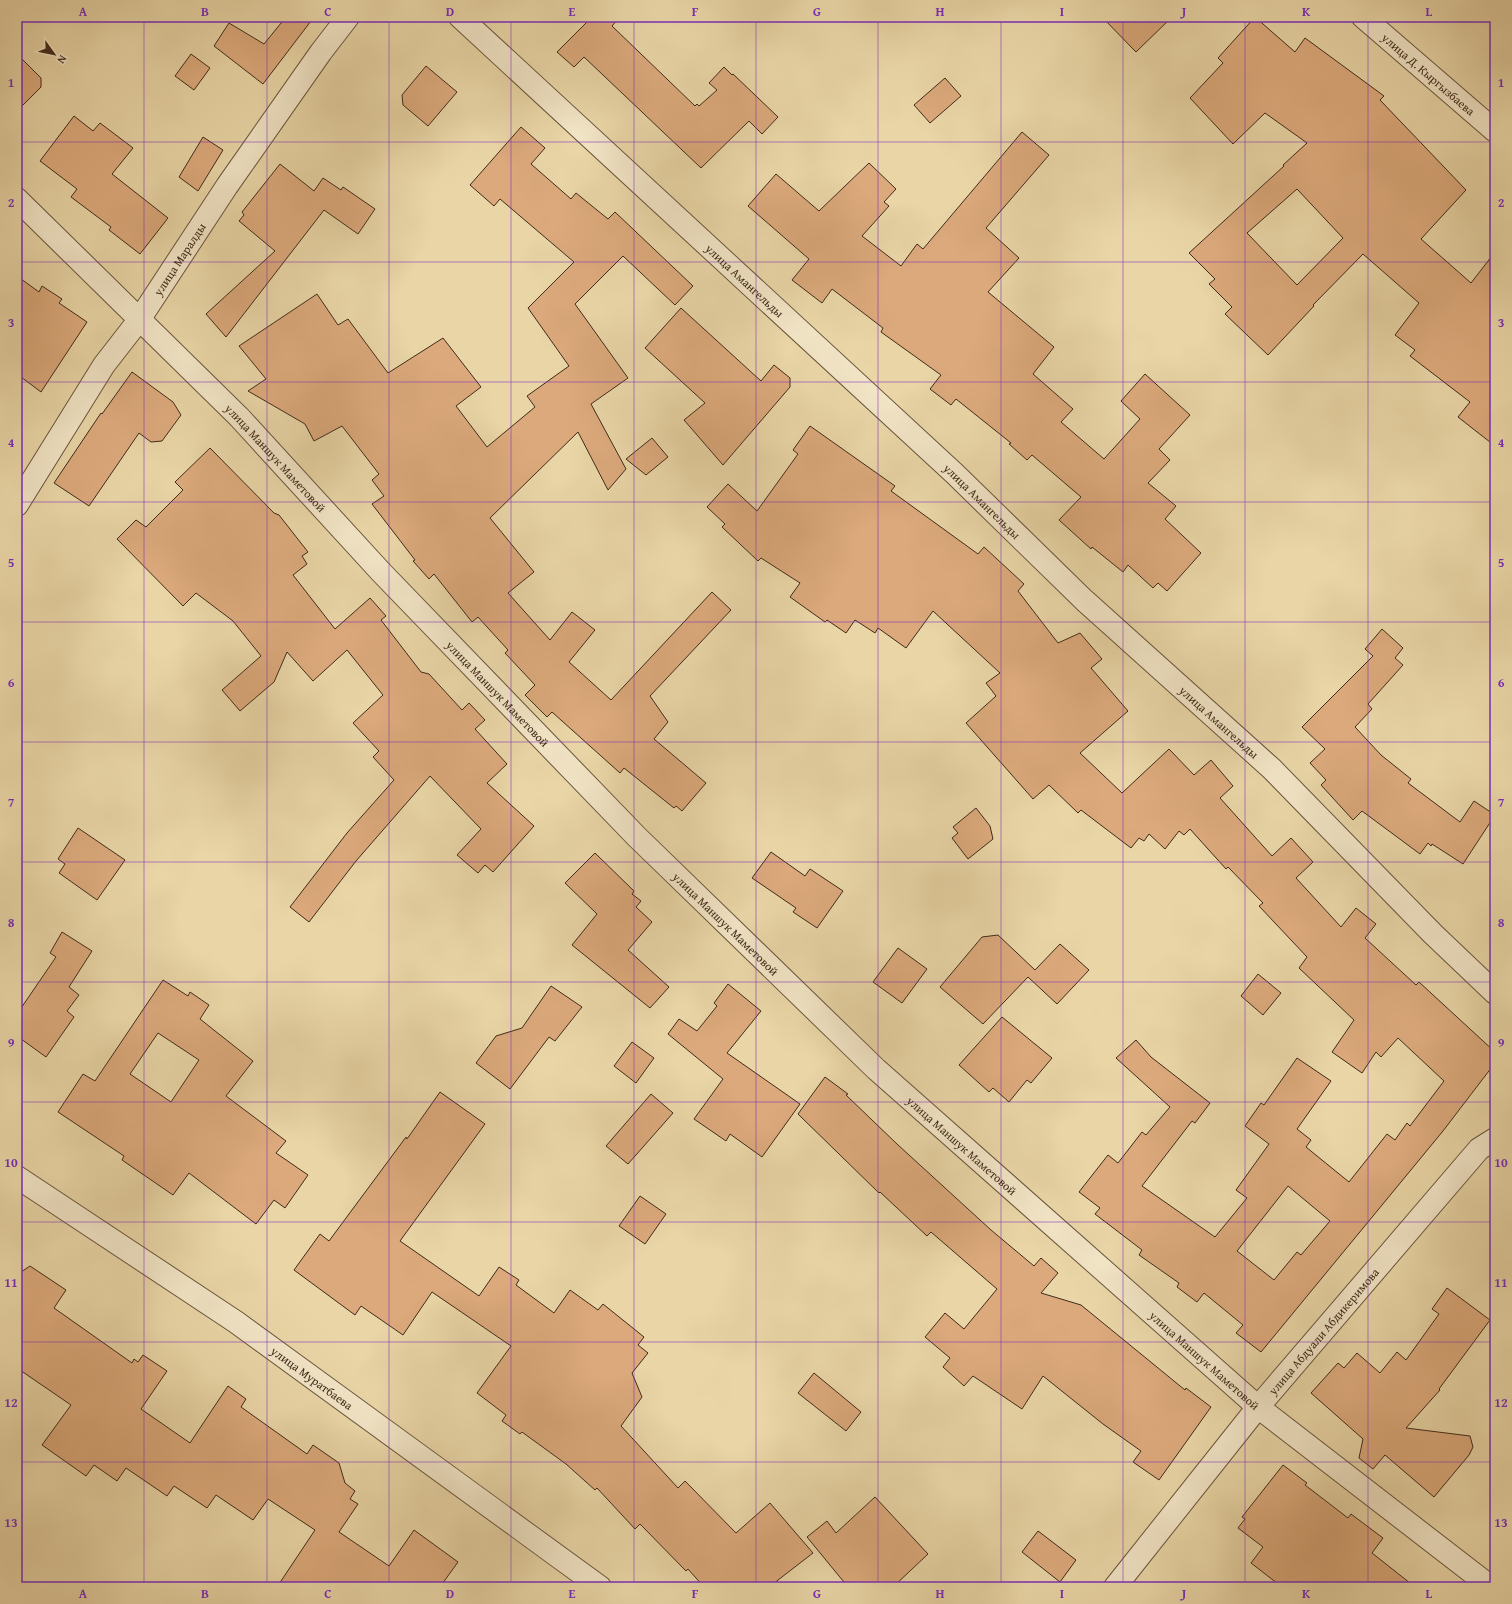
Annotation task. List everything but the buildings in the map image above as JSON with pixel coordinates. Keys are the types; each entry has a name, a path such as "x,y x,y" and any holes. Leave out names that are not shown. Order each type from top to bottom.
{"street":[{"name":"улица Маралды","path":"17,505 104,365 139,320 227,186 321,52 348,17"},
{"name":"улица Амангельды","path":"460,17 955,474 1084,600 1272,769 1433,934 1495,993"},
{"name":"улица Д. Кыргызбаева","path":"1363,17 1495,131"},
{"name":"улица Маншук Маметовой","path":"17,199 239,417 381,572 637,837 876,1069 1258,1407 1491,1587"},
{"name":"улица Абдуали Абдикеримова","path":"1116,1587 1258,1407 1479,1149 1495,1139"},
{"name":"улица Муратбаева","path":"17,1177 236,1322 600,1587"}]}
